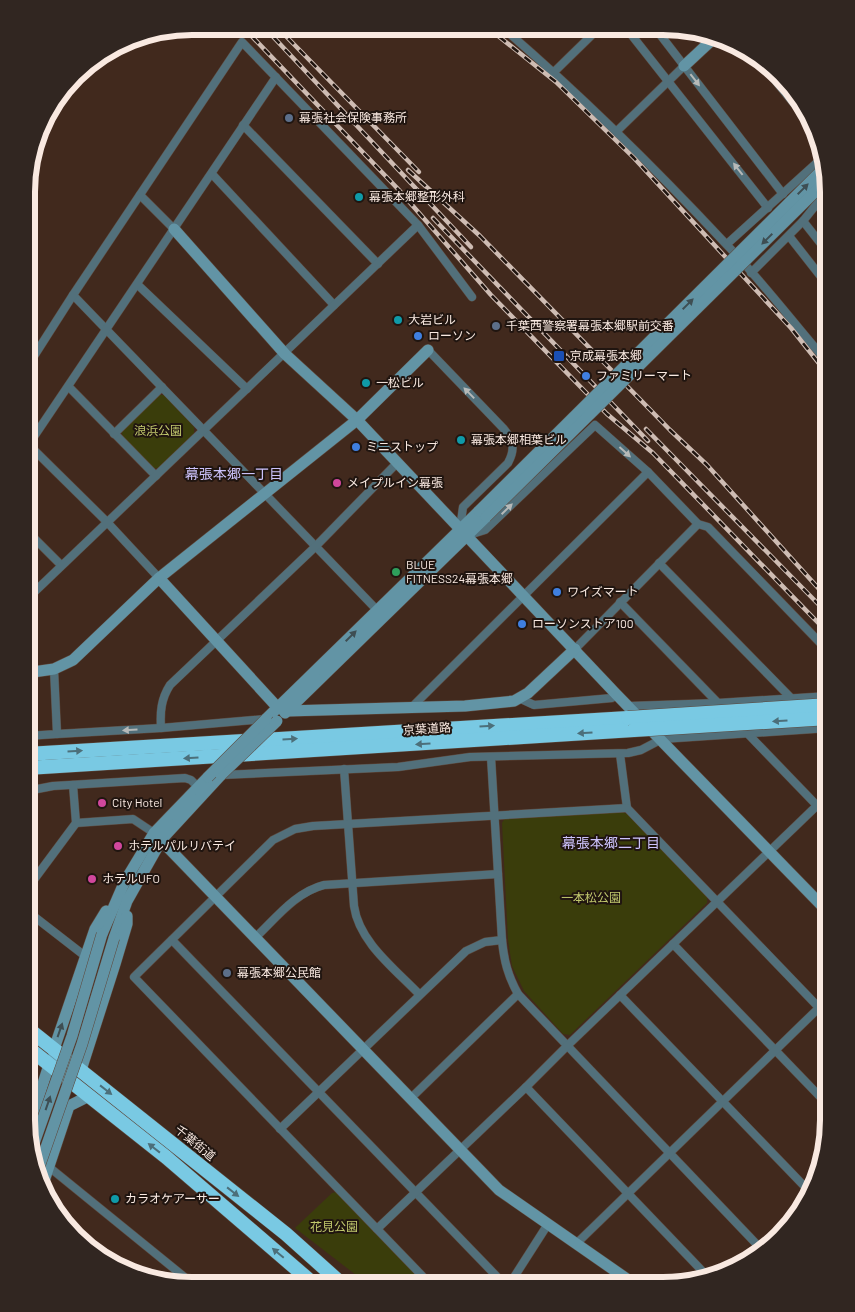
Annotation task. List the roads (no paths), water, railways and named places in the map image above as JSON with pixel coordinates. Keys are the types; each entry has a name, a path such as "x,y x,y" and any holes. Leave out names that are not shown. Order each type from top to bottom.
{"highway":[{"name":"京葉道路","path":"35,754 820,706"},
{"name":"京葉道路","path":"35,767 630,718 820,725"},
{"path":"35,775 78,770 90,764"},
{"name":"千葉街道","path":"35,1034 286,1234 334,1277"},
{"path":"35,1054 166,1157 306,1277"}],"street":[{"path":"511,35 617,131 727,244 820,354"},
{"path":"554,72 593,35"},
{"path":"632,35 768,208"},
{"path":"660,35 783,194"},
{"path":"35,355 242,42 418,225 472,297"},
{"path":"617,131 710,42"},
{"path":"35,435 138,285 276,77"},
{"path":"243,125 378,264"},
{"path":"727,244 783,194 819,172"},
{"path":"212,174 334,305"},
{"path":"158,836 221,775 283,709 483,514 819,174"},
{"path":"140,195 174,229 285,354 357,420 574,649 616,694 630,718 662,739 820,904"},
{"path":"751,273 789,236 820,200"},
{"path":"803,221 820,243"},
{"path":"35,591 418,225"},
{"path":"789,236 820,276"},
{"path":"138,285 247,389"},
{"path":"74,295 376,610"},
{"path":"35,672 54,669 65,665 80,654 159,578 357,420 428,350 503,428 511,438 513,448 512,456 508,462 463,507 464,532"},
{"path":"69,387 156,476"},
{"path":"114,434 162,387"},
{"path":"283,709 376,610 464,532 485,530 595,425 648,472 698,524 708,527 820,643"},
{"path":"35,452 107,522 283,709 465,706 521,699 574,649 698,524"},
{"path":"161,728 161,707 170,685 216,639 315,547 397,463"},
{"path":"413,706 648,472"},
{"path":"35,539 61,565"},
{"path":"659,563 791,698"},
{"path":"620,602 718,703"},
{"path":"54,669 57,734"},
{"path":"521,699 534,705 612,698 616,694"},
{"path":"630,718 718,703 820,696"},
{"path":"35,735 272,720"},
{"path":"36,1137 72,1036 102,934 158,836 198,787 272,720"},
{"path":"221,775 398,767 470,757 620,754 641,750 662,739 820,726"},
{"path":"747,733 820,808"},
{"path":"576,1244 627,1192 820,1008 626,808 620,754"},
{"path":"492,757 502,940 506,967 518,994 758,1246"},
{"path":"344,769 355,913 364,936 420,994"},
{"path":"35,789 53,786 185,778 191,780 198,787"},
{"path":"35,878 76,823 73,785"},
{"path":"377,1229 820,802"},
{"path":"423,1277 134,977 273,840 304,827 626,808"},
{"path":"76,823 133,819 158,836 499,1190 624,1277"},
{"path":"256,937 298,897 324,885 498,874"},
{"path":"41,1162 82,1044 114,938 122,901"},
{"path":"62,1076 54,1057 54,1049 85,956 95,929 107,909 122,901"},
{"path":"81,1070 127,924 122,901"},
{"path":"35,917 85,956"},
{"path":"172,940 497,1277"},
{"path":"280,1129 466,951 485,942 502,940"},
{"path":"673,944 820,1097"},
{"path":"410,1098 518,994"},
{"path":"620,995 805,1187"},
{"path":"35,1107 48,1065"},
{"path":"526,1087 703,1272"},
{"path":"46,1176 69,1106 89,1096"},
{"path":"49,1166 184,1277"},
{"path":"514,1277 548,1224"}],"railway":[{"path":"251,35 398,189 491,295 607,414 653,453 820,625"},
{"path":"271,35 471,247"},
{"path":"285,35 419,172"},
{"path":"497,35 556,82 634,158 791,328 820,365"},
{"path":"408,170 480,236 670,430 707,465 820,590"},
{"path":"433,218 648,441"},
{"path":"646,429 820,606"}],"place":[{"name":"幕張社会保険事務所","path":"289,118"},
{"name":"幕張本郷整形外科","path":"359,197"},
{"name":"大岩ビル","path":"398,320"},
{"name":"千葉西警察署幕張本郷駅前交番","path":"496,326"},
{"name":"ローソン","path":"418,336"},
{"name":"京成幕張本郷","path":"559,356"},
{"name":"ファミリーマート","path":"586,376"},
{"name":"一松ビル","path":"366,383"},
{"name":"幕張本郷相葉ビル","path":"461,440"},
{"name":"ミニストップ","path":"356,447"},
{"name":"メイプルイン幕張","path":"337,483"},
{"name":"BLUE FITNESS24幕張本郷","path":"396,572"},
{"name":"ワイズマート","path":"557,592"},
{"name":"ローソンストア100","path":"522,624"},
{"name":"City Hotel","path":"102,803"},
{"name":"ホテルパルリバテイ","path":"118,846"},
{"name":"ホテルUFO","path":"92,879"},
{"name":"幕張本郷公民館","path":"227,973"},
{"name":"カラオケアーサー","path":"115,1199"}],"district":[{"name":"幕張本郷一丁目","path":"234,474"},
{"name":"幕張本郷二丁目","path":"611,843"}],"park label":[{"name":"浪浜公園","path":"158,431"},
{"name":"一本松公園","path":"591,898"},
{"name":"花見公園","path":"334,1227"}]}
